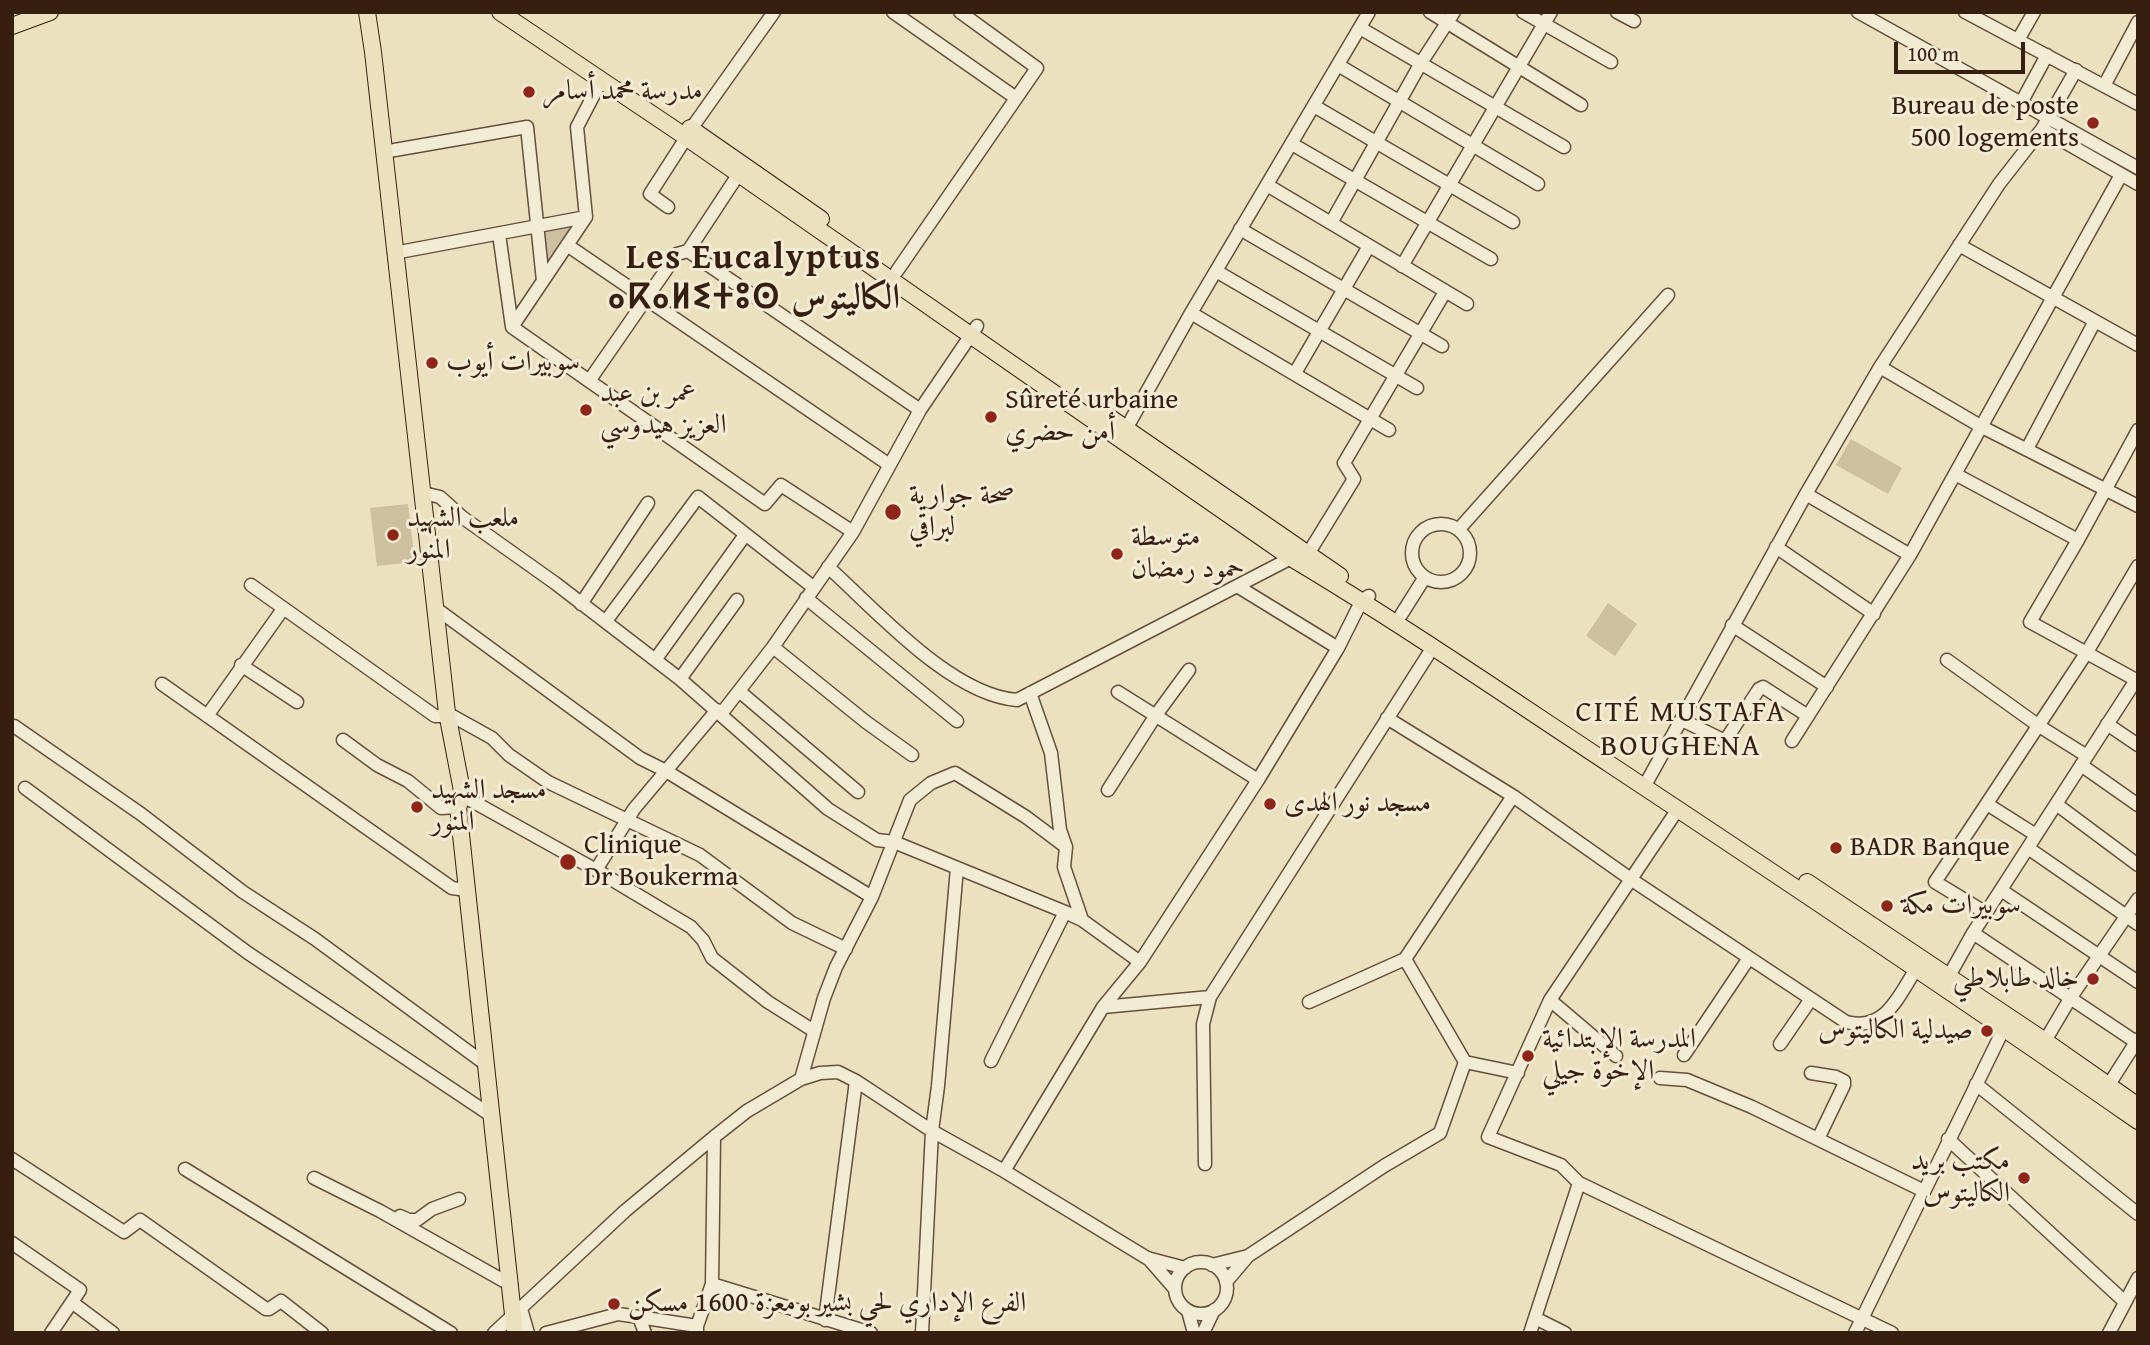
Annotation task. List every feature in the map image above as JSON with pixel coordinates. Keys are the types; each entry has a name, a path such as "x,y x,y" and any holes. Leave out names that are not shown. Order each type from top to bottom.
{"main road":[{"path":"12,26 50,12"},
{"path":"500,12 601,81 688,133 738,175 1126,429 1308,554 1433,647 1949,976 2138,1121"},
{"path":"518,12 688,133 897,271 974,330 1291,558 1401,615 1647,782 1678,809 1916,969 2007,1023 2045,1041 2138,1106"},
{"path":"367,13 447,715 460,802 484,1063 516,1319"}],"street":[{"path":"668,207 650,194 688,133 774,12"},
{"path":"893,12 1016,98"},
{"path":"897,271 1037,68 960,12"},
{"path":"1126,429 1191,313 1369,12"},
{"path":"1430,12 1451,18 1581,105"},
{"path":"1523,12 1611,62"},
{"path":"1402,266 1551,12"},
{"path":"1617,12 1634,21"},
{"path":"1858,12 2021,103 2045,123 2138,184"},
{"path":"1965,12 2138,104"},
{"path":"2018,40 2034,12"},
{"path":"1331,223 1398,102 1451,18"},
{"path":"2104,86 2138,22"},
{"path":"1360,28 1564,147"},
{"path":"2021,103 2047,55"},
{"path":"1338,65 1538,184"},
{"path":"1647,782 1732,625 1880,367 1999,184 2045,123 2076,71"},
{"path":"512,327 586,217 578,127 601,81"},
{"path":"1314,106 1513,222"},
{"path":"2045,123 2138,168"},
{"path":"383,152 527,127 543,281"},
{"path":"1292,144 1491,259"},
{"path":"589,381 677,254 688,251 738,175"},
{"path":"1791,741 1910,555 2121,175"},
{"path":"1267,185 1467,304"},
{"path":"394,253 586,217"},
{"path":"1240,229 1442,346"},
{"path":"499,234 512,327 765,504 780,485 853,532"},
{"path":"567,245 888,464"},
{"path":"1959,245 2138,345"},
{"path":"1295,373 1369,246"},
{"path":"688,251 920,410"},
{"path":"1216,271 1417,388"},
{"path":"1308,554 1354,479 1344,463 1446,292"},
{"path":"1459,529 1668,295"},
{"path":"1191,313 1295,373 1369,420 1389,429"},
{"path":"2026,449 2095,321"},
{"path":"596,870 634,809 773,648 853,532 920,410 974,330"},
{"path":"1880,367 1982,427 2138,506"},
{"path":"1949,976 1973,933 2137,680 2030,622 2138,430"},
{"path":"1955,474 2078,540"},
{"path":"423,493 440,497 462,517 606,621 719,712 828,809 877,840 894,842 1082,920 1140,961"},
{"path":"1806,494 1910,555"},
{"path":"606,621 698,497 957,721"},
{"path":"581,604 648,503"},
{"path":"1440,523 1459,529 1469,543 1471,553 1463,572 1444,582 1425,577 1417,569 1412,550 1421,531 1440,523"},
{"path":"655,660 745,535"},
{"path":"1776,547 1874,614"},
{"path":"828,567 934,664 998,699 1017,700 1291,558"},
{"path":"1986,913 1935,882 2087,652 2138,566"},
{"path":"1401,615 1425,577"},
{"path":"251,585 435,716 447,715 492,737 509,755 548,782 700,855 792,923 846,948"},
{"path":"1237,586 1338,648"},
{"path":"1004,1171 1103,1007 1140,961 1258,780 1366,598"},
{"path":"680,679 737,600"},
{"path":"435,607 640,758 666,771 872,897"},
{"path":"206,716 283,609"},
{"path":"1732,625 1827,687"},
{"path":"1205,1164 1203,1024 1210,997 1433,647"},
{"path":"773,648 912,755"},
{"path":"1947,660 2084,760 2138,806"},
{"path":"241,665 297,702"},
{"path":"1108,790 1156,715 1189,670"},
{"path":"162,684 452,888 467,890"},
{"path":"1682,720 1725,741 1759,689 1763,687 1808,716"},
{"path":"738,691 858,792"},
{"path":"1118,692 1258,780"},
{"path":"1030,693 1051,752 1060,830 1066,847 1064,867 1082,920"},
{"path":"1387,718 1513,796 1632,880 1846,1022 1861,1026 1876,1022 1889,1010 1916,969"},
{"path":"2107,724 2138,745"},
{"path":"14,726 141,814 243,892 315,939 484,1063"},
{"path":"342,740 377,765 408,781 441,808 460,802 596,870 691,927 703,940 712,958 768,1002 814,1031"},
{"path":"801,1079 832,977 872,897 910,800 931,783 955,773 1026,817 1066,847"},
{"path":"25,788 248,953 492,1116"},
{"path":"1309,1002 1405,959 1513,796"},
{"path":"1987,804 2036,835"},
{"path":"2056,804 2138,865"},
{"path":"1678,809 1550,1000 1488,1138 1561,1165 1579,1183 1892,1333"},
{"path":"2028,848 2138,924"},
{"path":"922,1333 932,1131 957,868"},
{"path":"2001,890 2138,982"},
{"path":"2045,1041 2071,997 2138,899"},
{"path":"991,1061 1065,912"},
{"path":"1973,933 2137,1041 2108,1086"},
{"path":"1684,1055 1749,958"},
{"path":"1405,959 1465,1062 1518,1073"},
{"path":"1103,1007 1210,997"},
{"path":"1780,1044 1811,999"},
{"path":"1550,1000 1616,1056"},
{"path":"1855,1333 2007,1023"},
{"path":"1226,1282 1248,1256 1384,1166 1440,1133 1465,1062"},
{"path":"494,1333 516,1319 625,1211 714,1137 747,1111 801,1079 820,1073 838,1072 856,1080 932,1131 1004,1171 1147,1258 1185,1268"},
{"path":"1811,1073 1844,1081 1818,1139"},
{"path":"1660,1078 1687,1080 1752,1107 1924,1191"},
{"path":"825,1320 856,1080"},
{"path":"1976,1084 2138,1214"},
{"path":"546,1333 618,1314 697,1329 712,1284 714,1137"},
{"path":"1948,1139 2125,1302"},
{"path":"12,1159 124,1232 140,1220 265,1309 281,1301 322,1333"},
{"path":"185,1169 451,1333"},
{"path":"314,1178 380,1211 511,1285"},
{"path":"1530,1333 1579,1183"},
{"path":"380,1211 386,1209 413,1221 439,1206 459,1199"},
{"path":"12,1243 78,1286 80,1290 51,1333"},
{"path":"1214,1310 1201,1314 1188,1311 1178,1302 1176,1281 1185,1268 1198,1262 1212,1265 1248,1256"},
{"path":"1147,1258 1175,1289"},
{"path":"1203,1333 1214,1310 1226,1295 1223,1275 1212,1265"},
{"path":"2109,1333 2138,1278"},
{"path":"712,1284 871,1333"},
{"path":"73,1303 113,1333"},
{"path":"1188,1311 1194,1333"},
{"path":"639,1317 645,1333"},
{"path":"1535,1318 1565,1333"},
{"path":"516,1319 528,1333"}],"shaded area":[{"path":"568,226 572,231 548,266 543,231"},
{"path":"1851,439 1902,468 1888,494 1836,465"},
{"name":"ملعب الشهيد المنور","path":"408,504 415,562 377,566 370,508"},
{"path":"1608,603 1637,624 1615,656 1586,636"}],"place":[{"name":"مدرسة محمد أسامر","path":"529,92"},
{"name":"Bureau de poste 500 logements","path":"2093,123"},
{"name":"سوبيرات أيوب","path":"432,363"},
{"name":"عمر بن عبد العزيز هيدوسي","path":"586,410"},
{"name":"Sûreté urbaine أمن حضري","path":"991,417"},
{"name":"صحة جوارية لبراقي","path":"893,512"},
{"name":"ملعب الشهيد المنور","path":"393,535"},
{"name":"متوسطة حمود رمضان","path":"1117,554"},
{"name":"مسجد نور الهدى","path":"1270,804"},
{"name":"مسجد الشهيد المنور","path":"417,807"},
{"name":"BADR Banque","path":"1836,848"},
{"name":"Clinique Dr Boukerma","path":"568,862"},
{"name":"سوبيرات مكة","path":"1887,906"},
{"name":"خالد طابلاطي","path":"2093,979"},
{"name":"صيدلية الكاليتوس","path":"1987,1031"},
{"name":"المدرسة الإبتدائية الإخوة جيلي","path":"1528,1056"},
{"name":"مكتب بريد الكاليتوس","path":"2024,1178"},
{"name":"الفرع الإداري لحي بشير بومعزة 1600 مسكن","path":"614,1304"}],"district":[{"name":"Les Eucalyptus ⴰⴽⴰⵍⵉⵜⵓⵙ الكاليتوس","path":"754,279"},
{"name":"CITÉ MUSTAFA BOUGHENA","path":"1681,730"}]}
